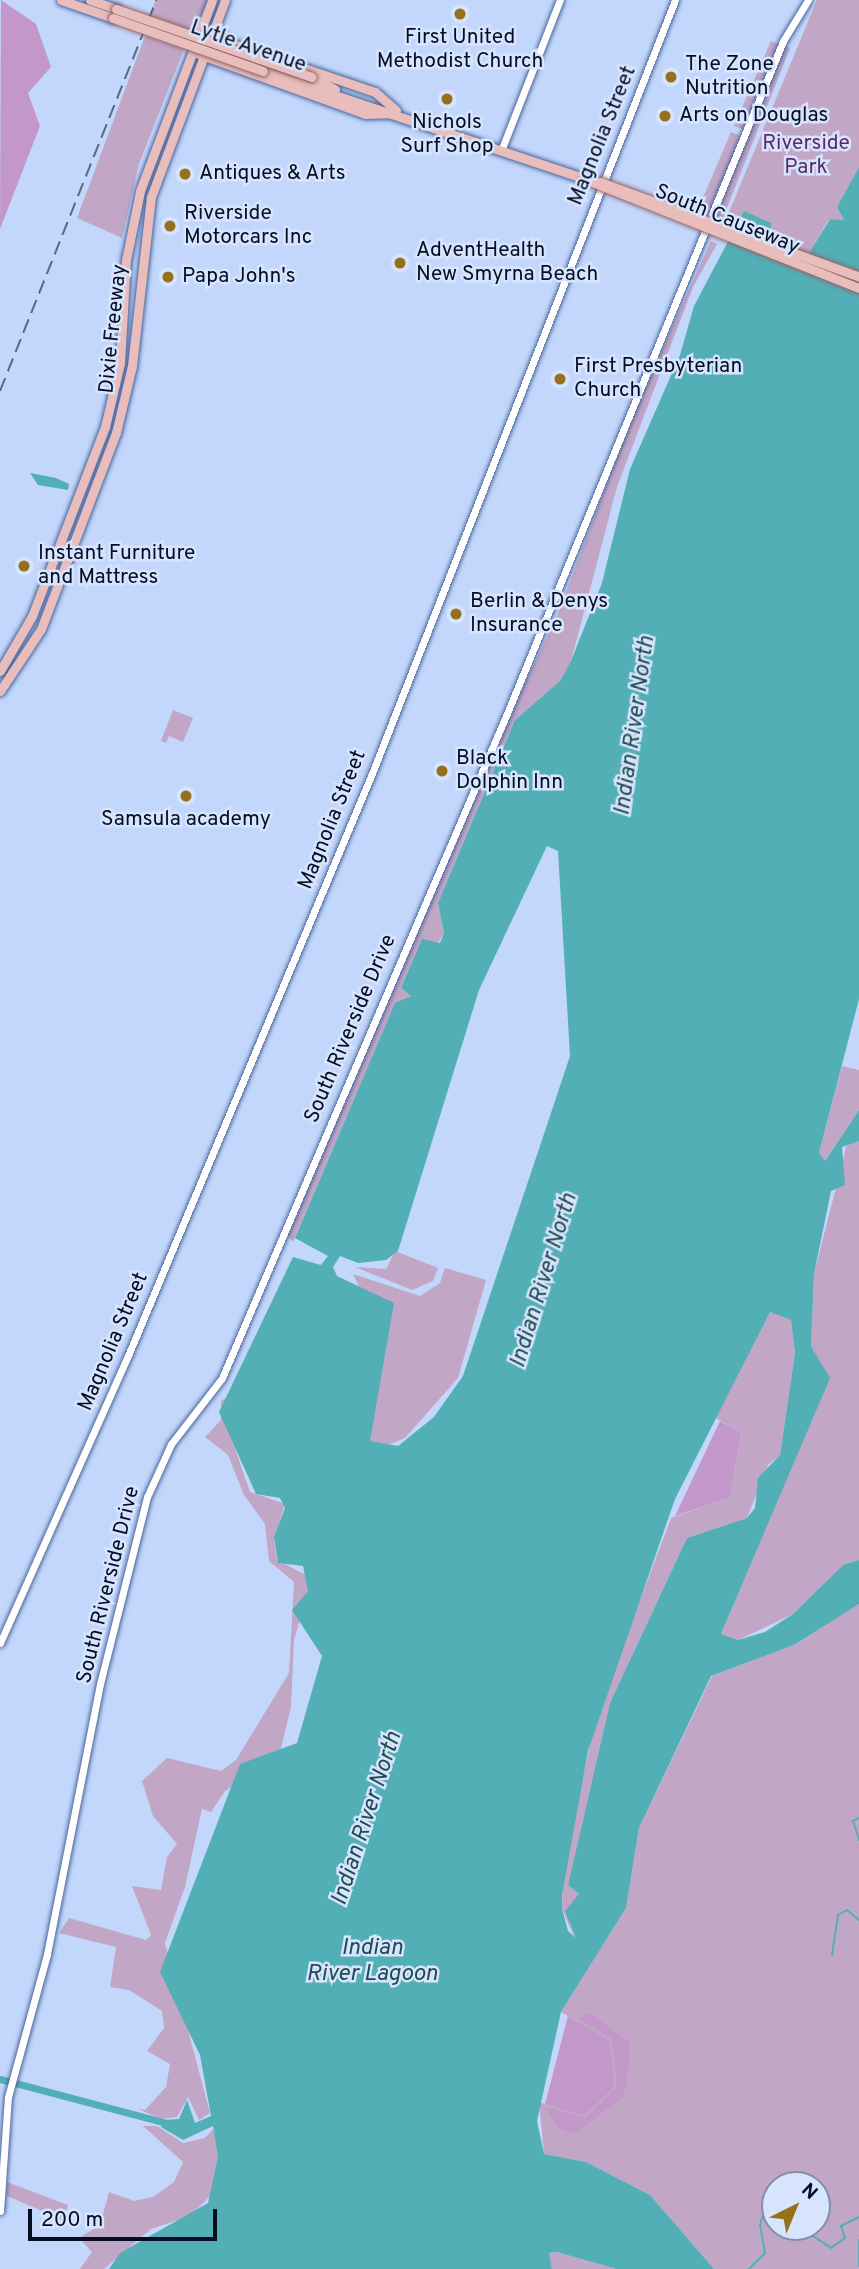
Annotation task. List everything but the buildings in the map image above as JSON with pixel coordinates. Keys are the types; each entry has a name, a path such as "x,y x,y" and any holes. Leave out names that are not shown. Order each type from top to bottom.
{"main road":[{"name":"Lytle Avenue","path":"61,0 115,14 501,150"},
{"name":"Lytle Avenue","path":"90,0 115,14"},
{"name":"Dixie Freeway","path":"0,671 32,617 105,427 120,363 126,260 140,191 212,0"},
{"name":"Dixie Freeway","path":"0,691 41,629 121,419 148,209 202,56 225,0"},
{"path":"213,29 230,43"},
{"path":"209,41 230,43 375,92 400,113 366,114 202,56 194,46 209,41"},
{"name":"South Causeway","path":"501,150 584,179 859,288"},
{"name":"South Causeway","path":"584,179 630,188 859,276"}],"street":[{"path":"501,150 560,0"},
{"name":"Magnolia Street","path":"0,1643 128,1358 353,820 675,0"},
{"name":"South Riverside Drive","path":"0,2211 9,2093 147,1497 171,1444 222,1378 514,699 783,41 808,0"}],"green space":[{"path":"156,0 212,0 198,36 147,20"},
{"name":"Riverside Park","path":"817,0 859,0 859,167 837,207 844,220 829,219 802,265 722,229"},
{"path":"145,36 184,49 139,164 122,238 77,218"},
{"path":"771,41 778,44 745,130 734,126"},
{"path":"785,46 790,48 723,218 715,215"},
{"path":"731,132 742,136 709,212 699,207"},
{"path":"711,241 717,244 693,287 617,487 571,661 560,681 515,720 438,903 444,933 438,943 422,940 401,988 411,996 395,1004 293,1242 287,1235 292,1223 491,754 558,614 631,419"},
{"path":"173,710 193,718 183,742 169,736 166,743 161,741"},
{"path":"842,1066 859,1070 859,1110 824,1162 819,1153"},
{"path":"848,1140 859,1141 859,1560 843,1565 793,1614 738,1640 721,1634 829,1378 811,1346 814,1274"},
{"path":"395,1251 438,1268 433,1281 412,1290 355,1267 386,1269"},
{"path":"445,1268 486,1280 458,1378 405,1438 386,1446 369,1442 361,1291 353,1274 420,1296 440,1283"},
{"path":"770,1312 791,1320 795,1353 780,1455 768,1465 747,1518 687,1538 610,1703 568,1885 579,1894 576,1941 562,1909 563,1869 596,1718 671,1518 730,1497 741,1432 714,1417"},
{"path":"229,1396 229,1431 250,1492 285,1504 274,1541 277,1560 306,1575 308,1590 294,1640 291,1707 279,1756 225,1791 211,1812 202,1809 185,1887 165,1943 210,2113 199,2120 188,2097 177,2117 161,2119 138,2109 145,2110 166,2087 170,2064 147,2051 164,2028 162,2011 129,1990 110,1987 116,1947 59,1933 69,1918 146,1940 151,1935 132,1886 161,1890 167,1857 177,1844 153,1816 142,1781 167,1758 221,1771 236,1760 289,1673 294,1582 269,1561 265,1524 244,1495 228,1455 205,1437 221,1420 221,1401"},
{"path":"859,1604 859,2269 714,2269 650,2195 586,2162 544,2154 539,2102 584,2116 610,2041 561,2012 626,1908 639,1828 712,1676 794,1645"},
{"path":"143,2126 157,2126 183,2143 205,2138 213,2129 222,2161 210,2196 190,2216 151,2229 104,2269 80,2269 92,2252 79,2238 100,2225 109,2192 134,2201 153,2197 174,2182 183,2162"},
{"path":"7,2182 68,2205 63,2220 7,2196"},
{"path":"557,2252 616,2269 552,2269 549,2253"}],"shaded area":[{"path":"1,0 36,24 51,67 28,93 40,126 0,229"},
{"path":"720,1421 741,1432 730,1497 675,1516"},
{"path":"590,2013 630,2043 627,2081 623,2097 574,2134 557,2127 545,2107 585,2118 617,2087 612,2039 578,2018"},
{"path":"568,2016 610,2041 614,2087 584,2116 545,2104"}],"water":[{"name":"Indian River Lagoon","path":"859,167 859,999 819,1153 825,1161 859,1110 859,1141 842,1147 845,1185 831,1191 814,1274 811,1346 830,1378 721,1634 738,1640 765,1632 793,1614 843,1565 859,1560 859,1604 794,1645 711,1676 639,1828 626,1908 561,2012 537,2121 544,2154 586,2162 650,2195 714,2269 616,2269 557,2252 549,2253 552,2269 109,2269 120,2253 208,2203 218,2157 213,2126 183,2140 161,2127 164,2120 179,2119 187,2100 195,2123 211,2116 200,2055 160,1972 240,1764 297,1743 322,1656 292,1610 308,1591 303,1566 278,1563 274,1537 285,1508 280,1498 256,1494 219,1412 293,1257 321,1265 328,1256 295,1238 395,1003 411,996 401,988 422,939 440,943 444,933 438,903 515,720 560,681 571,661 602,583 630,469 680,355 694,306 744,211 771,223 770,239 809,253 830,219 844,220 837,207","holes":["547,846 558,851 570,1056 463,1376 434,1417 398,1446 370,1441 394,1303 337,1276 333,1267 340,1256 358,1263 386,1260 398,1251 479,990","770,1312 791,1320 795,1353 780,1455 758,1478 755,1508 747,1518 687,1538 610,1703 568,1885 579,1894 565,1911 576,1938 568,1931 562,1909 562,1895 588,1751 675,1499"]},
{"path":"30,473 56,478 69,484 68,490 38,485"}],"waterway":[{"path":"859,1818 853,1821 859,1840"},
{"path":"832,1955 838,1915 847,1910 859,1920"},
{"path":"0,2079 163,2122"},
{"path":"820,2241 831,2248 845,2238 841,2226 859,2217"},
{"path":"761,2222 761,2231"},
{"path":"859,2240 859,2266"},
{"path":"749,2269 765,2253 763,2241"}],"railway":[{"path":"0,391 156,0"}],"place":[{"name":"First United Methodist Church","path":"460,14"},
{"name":"The Zone Nutrition","path":"671,77"},
{"name":"Nichols Surf Shop","path":"447,99"},
{"name":"Arts on Douglas","path":"665,116"},
{"name":"Antiques & Arts","path":"185,174"},
{"name":"Riverside Motorcars Inc","path":"170,226"},
{"name":"AdventHealth New Smyrna Beach","path":"400,263"},
{"name":"Papa John's","path":"168,277"},
{"name":"First Presbyterian Church","path":"560,379"},
{"name":"Instant Furniture and Mattress","path":"24,566"},
{"name":"Berlin & Denys Insurance","path":"456,614"},
{"name":"Black Dolphin Inn","path":"442,771"},
{"name":"Samsula academy","path":"186,796"}],"water label":[{"name":"Indian River North","path":"636,726"},
{"name":"Indian River North","path":"545,1281"},
{"name":"Indian River North","path":"368,1819"}]}
